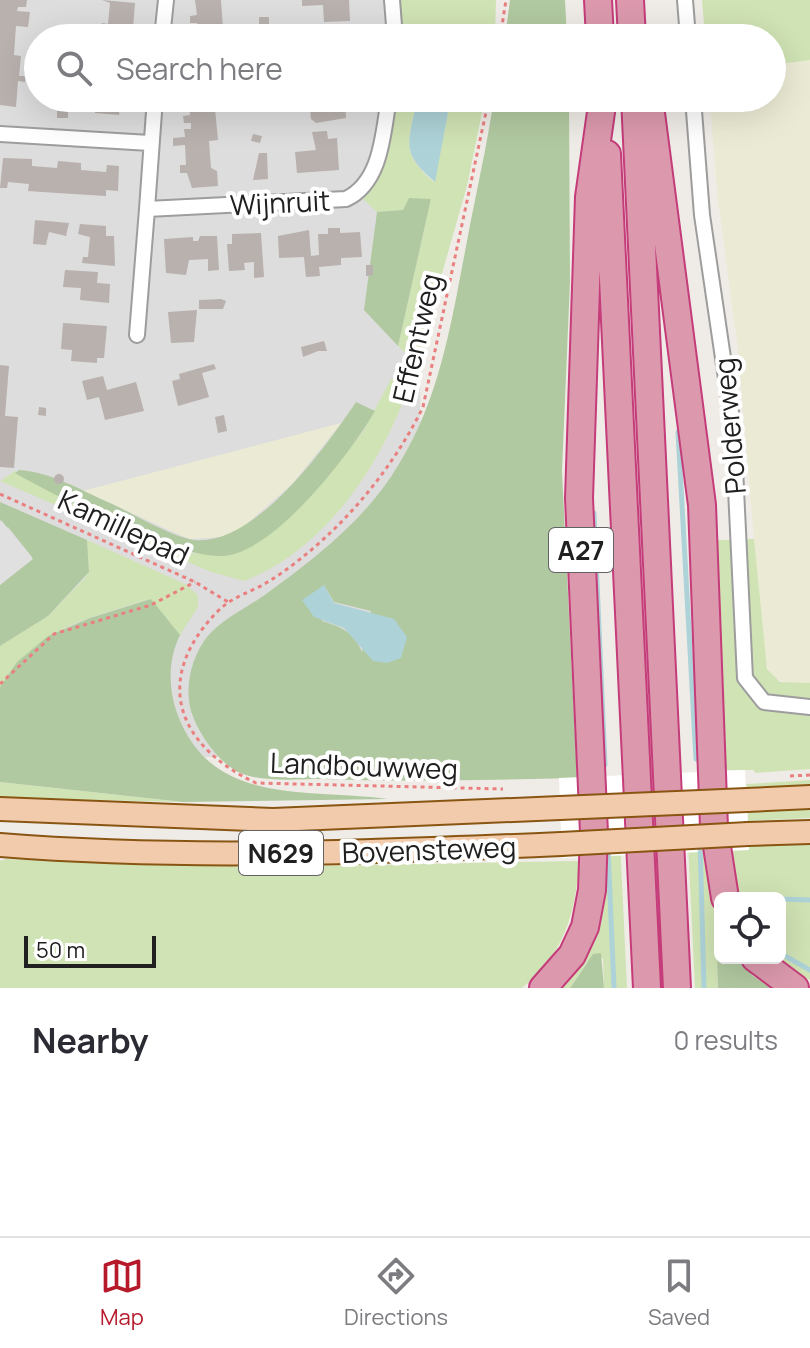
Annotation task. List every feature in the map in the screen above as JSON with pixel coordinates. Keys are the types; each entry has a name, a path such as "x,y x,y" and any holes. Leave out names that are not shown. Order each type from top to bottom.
{"highway":[{"path":"598,0 599,24"},
{"path":"630,0 632,24"},
{"name":"A27","path":"543,988 572,955 585,927 592,890 594,833 579,498 589,197 602,112"},
{"name":"A27","path":"605,112 647,988"},
{"path":"636,112 677,988"},
{"path":"651,112 702,505 714,827 724,892"},
{"path":"763,964 795,988"}],"main road":[{"name":"Bovensteweg","path":"0,809 273,820 810,797"},
{"name":"Bovensteweg","path":"0,845 160,854 252,854 810,832"}],"street":[{"path":"163,24 166,0"},
{"path":"392,0 394,24"},
{"path":"685,0 687,24"},
{"path":"137,335 153,112"},
{"name":"Wijnruit","path":"147,209 346,199 357,193 379,155 387,112"},
{"name":"Polderweg","path":"694,112 702,215 733,426 745,678 764,702 810,707"},
{"path":"0,134 150,143"}],"path":[{"path":"502,24 506,0"},
{"name":"Effentweg","path":"228,602 269,581 328,535 374,485 407,440 423,407 486,112"},
{"name":"Kamillepad","path":"0,494 195,582 228,602"},
{"path":"0,684 54,634 151,605 195,582"},
{"name":"Landbouwweg","path":"228,602 191,643 179,671 181,711 203,747 227,770 256,783 516,789"}],"shaded area":[{"path":"0,0 424,0 424,24 24,24 24,112 423,112 417,750 0,764"},
{"path":"0,521 33,559 0,585"}],"green space":[{"path":"396,0 496,0 495,24 397,24"},
{"path":"510,0 565,0 566,24 507,24"},
{"path":"702,0 810,0 810,60 786,63 786,24 704,24"},
{"path":"810,60 810,683 790,684 772,677 764,658 738,350 717,193 711,112 786,112 786,63"},
{"path":"388,112 414,112 409,144 411,153 415,162 434,182 447,112 482,112 467,186 419,354 404,352 398,346 431,199 404,210 377,212 361,197"},
{"path":"491,112 569,112 570,282 562,471 577,778 280,780 238,772 216,754 194,719 188,692 194,662 213,631 339,536 386,484 425,411 443,356","holes":["324,585 334,602 371,611 362,652 346,631 322,621"]},
{"path":"409,198 431,199 398,346 364,310 377,212 403,210"},
{"path":"391,379 409,385 384,444 347,501 300,549 244,581 211,572 0,481 15,471 93,511 191,553 231,555 254,543 309,499 364,430"},
{"path":"356,402 375,411 310,498 266,537 244,550 224,556 178,548 149,538 15,473 19,470 31,471 54,478 185,538 217,538 240,528 286,490 326,444"},
{"path":"341,423 293,483 241,529 224,537 189,539 83,491"},
{"path":"0,502 87,540 89,572 48,616 0,646 0,585 32,557 8,527 0,533"},
{"path":"743,539 754,539 767,669 780,682 810,683 810,703 764,696 751,680"},
{"path":"87,540 185,584 198,595 198,607 180,635 150,599 84,620 32,650 0,687 0,646 48,616 85,578 89,572"},
{"path":"714,540 731,540 740,681 753,700 762,706 784,712 810,713 810,769 755,773 754,770 724,770"},
{"path":"151,599 180,635 173,654 171,674 177,713 192,743 213,765 237,779 264,787 388,799 183,802 0,782 0,687 17,662 48,636 90,618"},
{"path":"810,780 810,784 747,789 746,784"},
{"path":"0,782 183,802 0,798"},
{"path":"810,806 810,818 748,821 748,809"},
{"path":"706,815 715,892 714,964 717,964 718,988 695,988 688,844"},
{"path":"619,819 627,988 604,988 603,958 587,962 570,988 552,988"},
{"path":"810,843 810,980 782,964 786,964 786,892 736,892 729,845"},
{"path":"0,861 263,867 579,861 571,915 558,947 522,988 0,988"},
{"path":"601,953 604,988 570,988 593,954"},
{"path":"717,964 743,964 753,976 771,988 718,988"}],"water":[{"path":"414,112 447,112 435,182 411,153 410,135"},
{"path":"324,585 334,603 394,619 407,637 401,658 387,663 373,661 344,628 314,617 302,600"}],"pier":[{"path":"745,770 749,850 562,858 559,778"}],"building":[{"path":"0,0 27,0 26,7 18,7 17,11 30,12 28,24 16,26 14,55 21,56 19,76 24,76 24,82 18,81 16,107 0,105"},
{"path":"102,0 135,3 133,24 108,24 110,3"},
{"path":"195,0 221,0 223,24 190,23 190,16 197,15"},
{"path":"302,0 349,0 350,21 324,22 323,5 302,6"},
{"path":"259,17 269,17 269,24 259,24"},
{"path":"57,112 68,112 68,118 57,118"},
{"path":"95,112 119,112 119,115"},
{"path":"190,112 215,112 218,140 209,141 211,168 217,171 218,186 192,188 187,173 180,173 180,165 186,165 185,145 173,146 173,138 185,137 184,129 191,129 191,123 184,123 183,116 190,115"},
{"path":"310,112 346,112 346,118 316,123 311,119"},
{"path":"327,131 328,139 337,138 339,170 297,173 295,152 316,150 312,132"},
{"path":"253,134 262,136 260,143 251,141"},
{"path":"259,153 267,153 268,179 253,180"},
{"path":"3,158 32,159 32,166 57,168 58,161 81,163 81,170 106,172 107,165 119,166 118,191 106,190 106,196 28,191 29,184 8,182 7,188 0,188"},
{"path":"35,220 69,223 66,236 49,232 46,245 33,244"},
{"path":"80,224 106,226 106,236 114,236 115,266 82,263 83,257 88,257 90,237 78,234"},
{"path":"328,228 340,228 340,233 360,232 362,257 341,258 341,265 319,267 320,276 306,277 304,257 279,258 278,236 309,230 311,256 319,255 318,234 328,234"},
{"path":"261,233 264,277 254,278 254,262 244,263 245,270 229,271 227,244 232,244 232,234"},
{"path":"200,236 217,236 219,270 208,271 208,259 189,260 186,275 166,273 164,239 193,237 193,241 198,241"},
{"path":"366,265 373,265 373,275 366,276"},
{"path":"65,270 98,272 97,283 110,284 109,303 80,300 81,288 63,287"},
{"path":"199,300 226,301 223,309 199,309"},
{"path":"197,310 194,342 171,343 168,312"},
{"path":"63,323 107,326 104,358 97,358 97,363 71,361 72,350 61,349"},
{"path":"324,341 327,351 303,357 301,347"},
{"path":"214,364 216,369 202,373 209,397 178,406 172,381 180,379 179,374"},
{"path":"0,365 9,366 5,416 18,417 14,468 0,467"},
{"path":"103,376 107,390 136,382 144,411 105,420 99,397 87,400 82,381"},
{"path":"39,407 46,408 46,416 38,415"},
{"path":"224,415 227,431 218,433 215,417"},
{"path":"59,474 64,479 59,484 54,479"}],"waterway":[{"path":"678,432 696,759"},
{"path":"594,513 605,765"},
{"path":"700,841 704,988"},
{"path":"608,848 614,988"},
{"path":"786,899 810,900"},
{"path":"786,956 810,970"}]}
